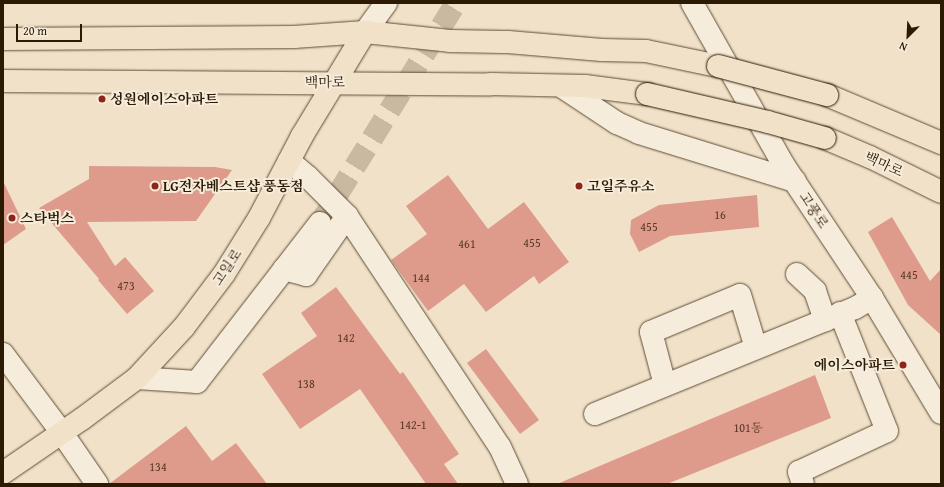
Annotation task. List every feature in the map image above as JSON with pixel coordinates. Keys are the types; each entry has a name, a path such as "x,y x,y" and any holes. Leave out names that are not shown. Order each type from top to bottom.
{"main road":[{"path":"3,39 294,38 365,32 450,41 508,42 646,51 718,66 827,95 941,143"},
{"name":"고일로","path":"3,474 137,378 184,327 224,274 259,218 289,161 334,82 365,32"},
{"name":"백마로","path":"3,81 334,82 586,86 647,94 761,120 825,138 870,156 941,192"}],"street":[{"name":"고일로","path":"365,32 386,3"},
{"name":"고풍로","path":"692,3 783,164 796,181 872,298 935,386 941,413"},
{"path":"561,86 617,123 640,133 796,181"},
{"path":"289,161 308,177 347,216 500,447 517,484"},
{"path":"284,269 306,276 347,216"},
{"path":"137,378 196,382 320,223"},
{"path":"797,274 815,291 833,317 887,431 799,472 803,484"},
{"path":"665,385 651,332 740,295 756,348"},
{"path":"595,414 833,317 872,298"},
{"path":"3,354 62,433 97,484"}],"building":[{"path":"89,166 215,167 232,170 196,221 87,222 115,266 125,257 154,291 127,314 39,208 89,179"},
{"path":"448,175 488,229 524,202 569,262 539,284 534,276 486,312 464,284 428,311 391,260 427,234 406,206"},
{"name":"스타벅스","path":"3,181 26,229 3,245"},
{"path":"757,195 759,227 670,236 639,252 630,234 631,220 659,205"},
{"path":"892,217 930,281 941,269 941,335 908,305 868,232"},
{"path":"336,287 400,374 403,372 459,454 444,464 458,484 426,484 360,389 300,429 262,374 317,336 301,313"},
{"path":"486,349 539,420 520,434 467,363"},
{"path":"815,375 831,418 667,484 557,484"},
{"path":"186,426 212,461 236,443 267,484 109,484"}],"tunnel":[{"path":"320,223 456,3"}],"place":[{"name":"성원에이스아파트","path":"102,99"},
{"name":"LG전자베스트샵 풍동점","path":"155,186"},
{"name":"고일주유소","path":"579,186"},
{"name":"스타벅스","path":"12,218"},
{"name":"에이스아파트","path":"903,365"}]}
